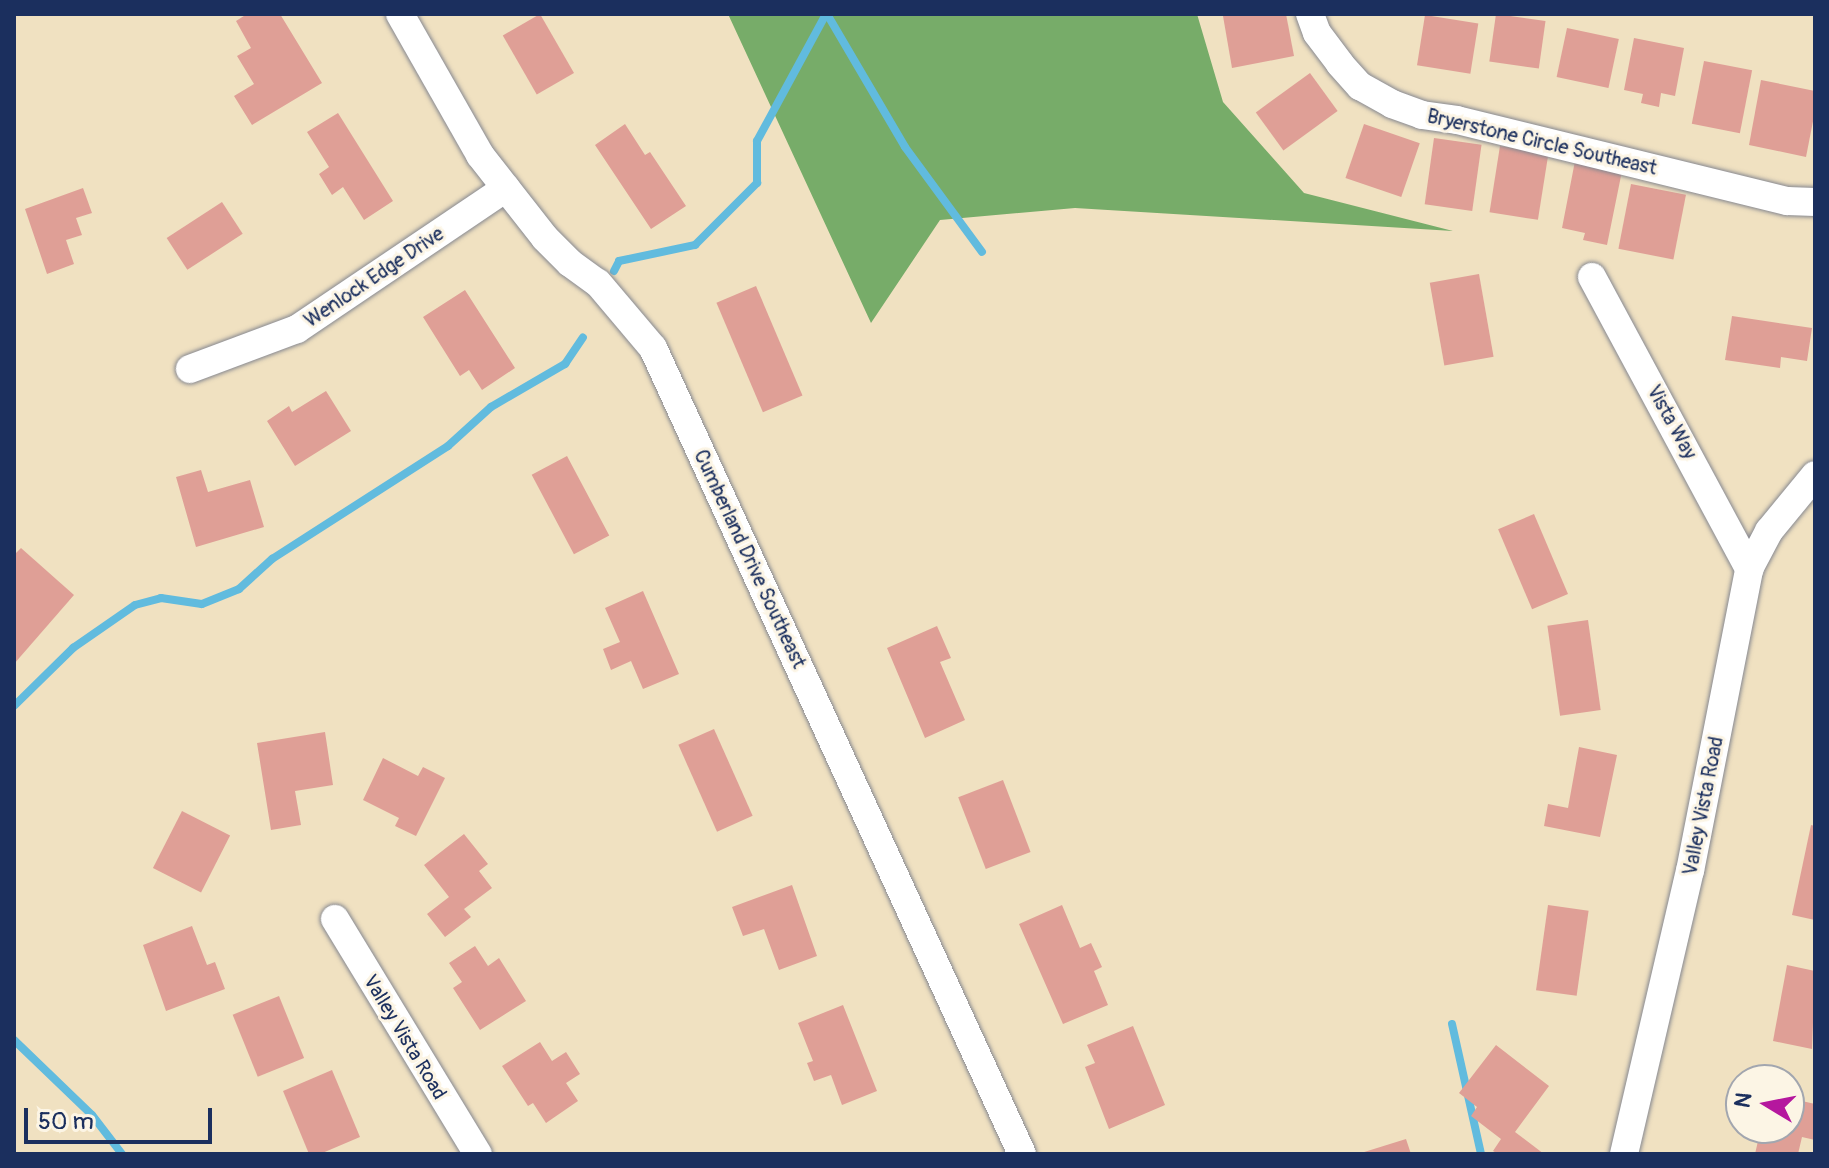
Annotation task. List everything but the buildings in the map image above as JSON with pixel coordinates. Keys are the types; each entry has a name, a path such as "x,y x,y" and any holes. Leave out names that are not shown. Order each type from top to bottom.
{"street":[{"name":"Cumberland Drive Southeast","path":"400,14 480,155 545,238 570,263 598,283 653,348 1022,1154"},
{"name":"Bryerstone Circle Southeast","path":"1310,14 1317,33 1360,86 1392,104 1422,115 1457,120 1787,201 1815,202"},
{"name":"Wenlock Edge Drive","path":"190,369 297,329 506,188"},
{"name":"Vista Way","path":"1592,277 1749,569"},
{"name":"Valley Vista Road","path":"1624,1154 1690,871 1749,569 1769,531 1815,475"},
{"name":"Valley Vista Road","path":"335,919 478,1154"}],"green space":[{"path":"728,14 1197,14 1223,102 1304,193 1453,231 1075,208 940,220 871,323"}],"waterway":[{"path":"614,271 619,261 695,245 757,183 757,141 826,14"},
{"path":"827,14 905,147 982,252"},
{"path":"14,706 73,648 135,605 161,598 202,604 239,589 272,559 448,446 491,407 565,364 583,337"},
{"path":"1452,1024 1481,1154"},
{"path":"14,1040 92,1115 122,1154"}]}
